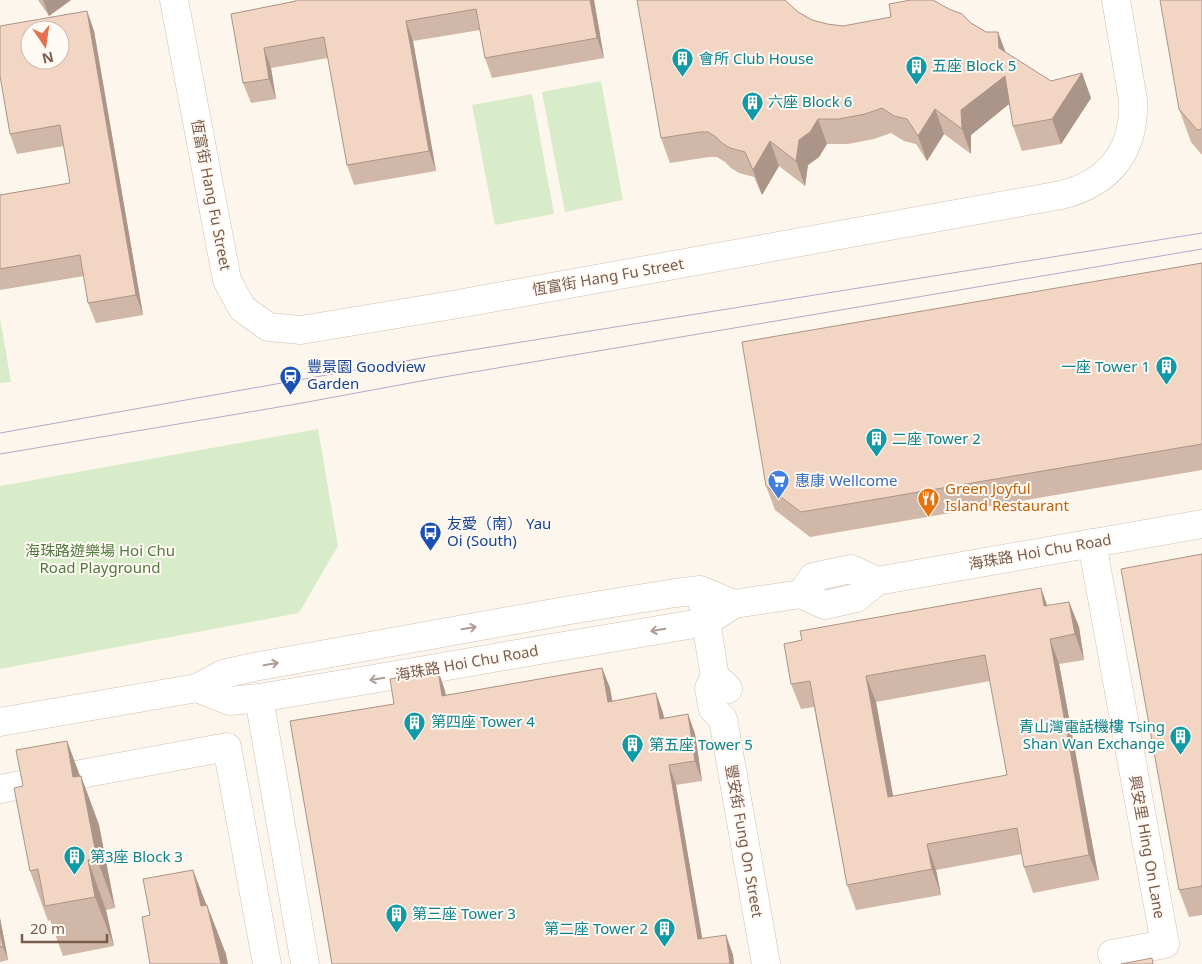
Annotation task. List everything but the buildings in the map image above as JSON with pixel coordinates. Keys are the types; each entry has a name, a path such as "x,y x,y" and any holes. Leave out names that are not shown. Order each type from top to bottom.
{"street":[{"name":"恆富街 Hang Fu Street","path":"174,0 227,280 242,308 268,327 301,330 458,304 1074,192 1086,187 1108,172 1124,151 1132,126 1133,100 1116,0"},
{"name":"海珠路 Hoi Chu Road","path":"197,688 230,701 373,680 536,650 706,622 734,604 802,594 813,577 851,569 877,581 1202,524"},
{"name":"興安里 Hing On Lane","path":"1092,543 1165,944 1112,954"},
{"path":"0,722 197,688 223,674 254,667 570,610 700,590 734,604"},
{"name":"豐安街 Fung On Street","path":"700,590 716,677 709,688 712,709 723,719 766,964"},
{"path":"259,698 305,964"},
{"path":"0,788 227,747 267,964"}],"green space":[{"path":"601,81 623,200 565,212 542,92"},
{"path":"532,94 554,214 495,225 472,105"},
{"path":"0,318 11,382 0,383"},
{"name":"海珠路遊樂場 Hoi Chu Road Playground","path":"318,429 338,546 299,613 0,669 0,486"}],"tram line":[{"path":"0,433 428,357 1202,233"},
{"path":"0,454 1202,249"}],"place":[{"name":"會所 Club House","path":"683,78"},
{"name":"五座 Block 5","path":"916,85"},
{"name":"六座 Block 6","path":"752,121"},
{"name":"一座 Tower 1","path":"1166,386"},
{"name":"豐景園 Goodview Garden","path":"291,395"},
{"name":"二座 Tower 2","path":"876,458"},
{"name":"惠康 Wellcome","path":"779,500"},
{"name":"Green Joyful Island Restaurant","path":"929,517"},
{"name":"友愛（南） Yau Oi (South)","path":"431,552"},
{"name":"第四座 Tower 4","path":"415,741"},
{"name":"青山灣電話機樓 Tsing Shan Wan Exchange","path":"1181,755"},
{"name":"第五座 Tower 5","path":"633,764"},
{"name":"第3座 Block 3","path":"74,876"},
{"name":"第三座 Tower 3","path":"396,933"},
{"name":"第二座 Tower 2","path":"664,948"}]}
